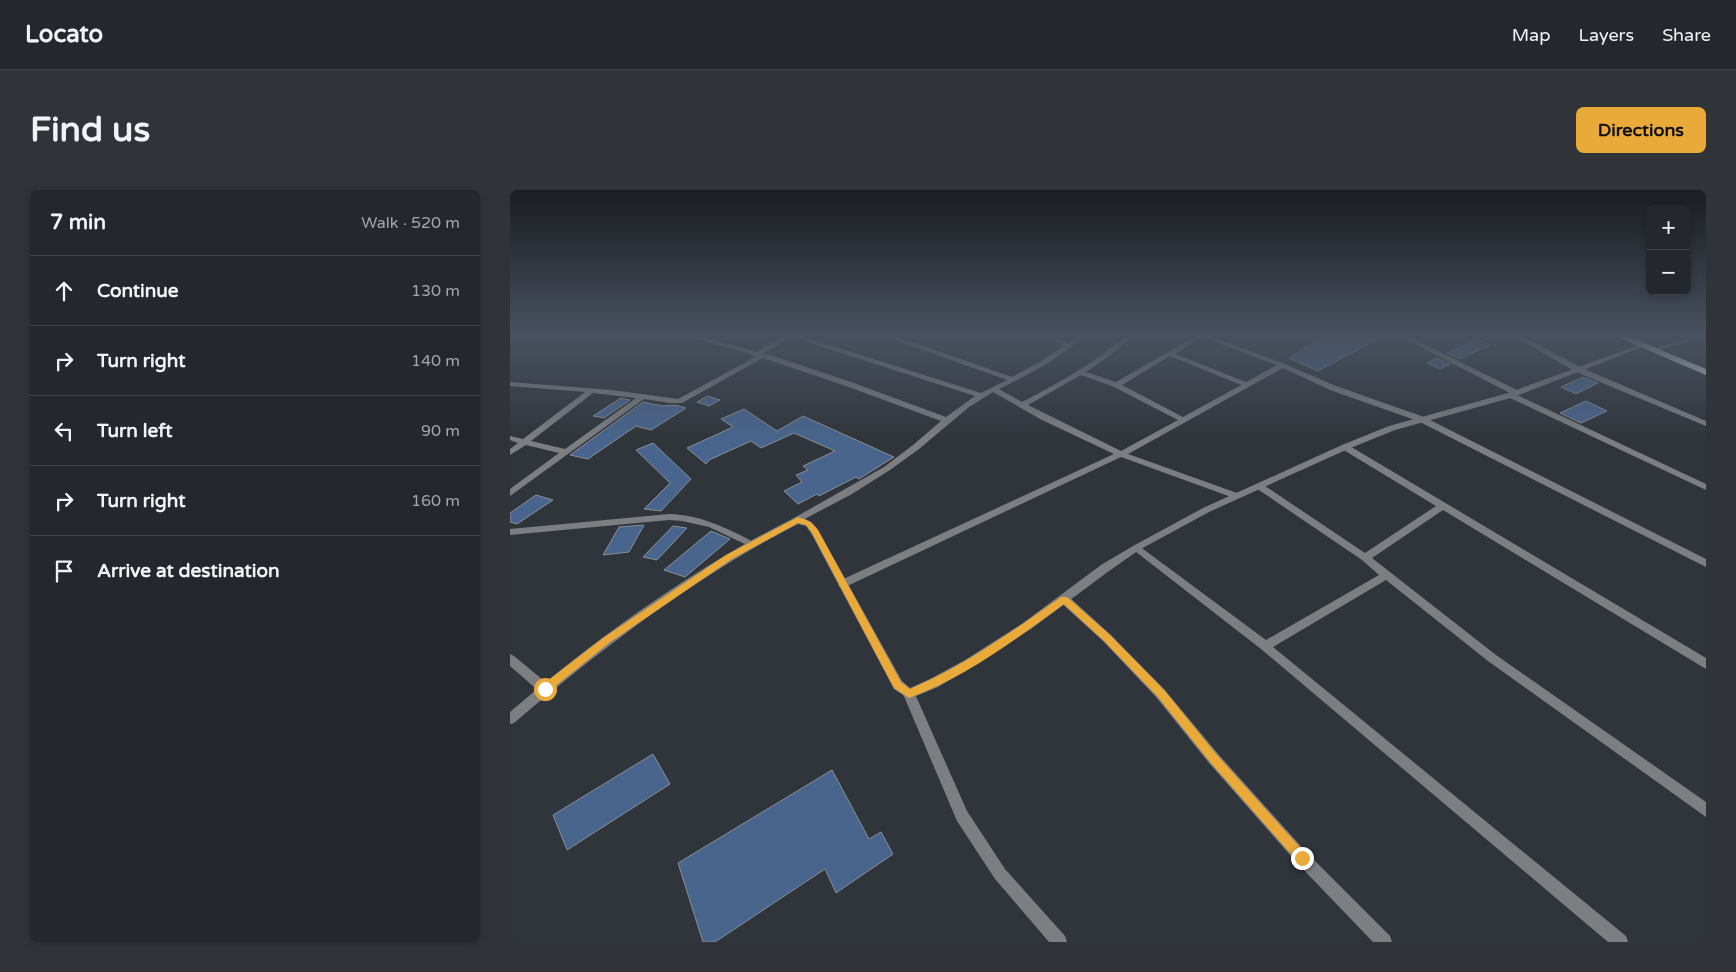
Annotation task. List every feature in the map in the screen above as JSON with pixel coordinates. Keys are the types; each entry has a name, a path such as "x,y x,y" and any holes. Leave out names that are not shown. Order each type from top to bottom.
{"street":[{"path":"510,384 592,390 678,401 733,369"},
{"path":"802,369 855,386 946,420"},
{"path":"898,369 982,396"},
{"path":"983,369 1012,379"},
{"path":"510,719 606,641 751,544 798,520 900,460 946,420 993,389 1032,369"},
{"path":"1022,405 1089,369"},
{"path":"1117,385 1144,369"},
{"path":"1207,369 1247,385"},
{"path":"843,584 1121,454 1275,369"},
{"path":"1291,369 1333,388 1421,419 1706,563"},
{"path":"1465,369 1706,487"},
{"path":"909,694 934,683 969,663 1027,626 1105,568 1136,548 1206,510 1345,447 1392,428 1513,394 1579,370 1706,424"},
{"path":"1082,374 1117,385 1184,420"},
{"path":"993,389 1121,454 1237,496"},
{"path":"510,453 592,390"},
{"path":"510,493 642,396"},
{"path":"510,438 565,452"},
{"path":"1345,447 1441,507 1706,664"},
{"path":"1259,486 1365,558 1549,700 1706,810"},
{"path":"1365,558 1441,507"},
{"path":"510,532 669,517 690,517 703,520 751,544"},
{"path":"798,520 809,524 815,532 898,685 909,694 962,816 1000,874 1059,942"},
{"path":"1136,548 1264,646 1620,942"},
{"path":"1264,646 1387,575"},
{"path":"1064,599 1107,638 1160,693 1214,759 1302,858 1384,942"},
{"path":"510,659 545,689"}],"building":[{"path":"1583,377 1598,383 1576,394 1561,387"},
{"path":"708,396 720,400 709,406 697,402"},
{"path":"621,398 630,400 604,418 593,416"},
{"path":"1586,401 1607,411 1581,423 1560,413"},
{"path":"643,402 686,408 651,430 636,426 588,459 570,455"},
{"path":"744,409 777,431 803,416 894,457 859,479 856,477 819,496 817,494 798,504 784,491 802,482 796,475 808,470 803,466 835,451 794,433 761,448 751,441 709,460 706,464 687,448 733,427 721,419"},
{"path":"653,443 691,479 661,511 644,509 670,483 636,450"},
{"path":"536,495 553,500 517,524 510,522 510,513"},
{"path":"644,525 629,552 603,555 619,527"},
{"path":"673,526 687,528 657,560 643,557"},
{"path":"711,531 730,539 685,577 664,570"},
{"path":"653,754 670,784 567,850 553,815"},
{"path":"832,770 869,839 881,832 893,854 836,893 825,869 715,942 703,942 678,863"}],"route":[{"path":"545,689 606,641 729,557 798,520 809,524 815,532 898,685 909,694 934,683 969,663 1027,626 1064,599 1107,638 1160,693 1214,759 1302,858"}]}
